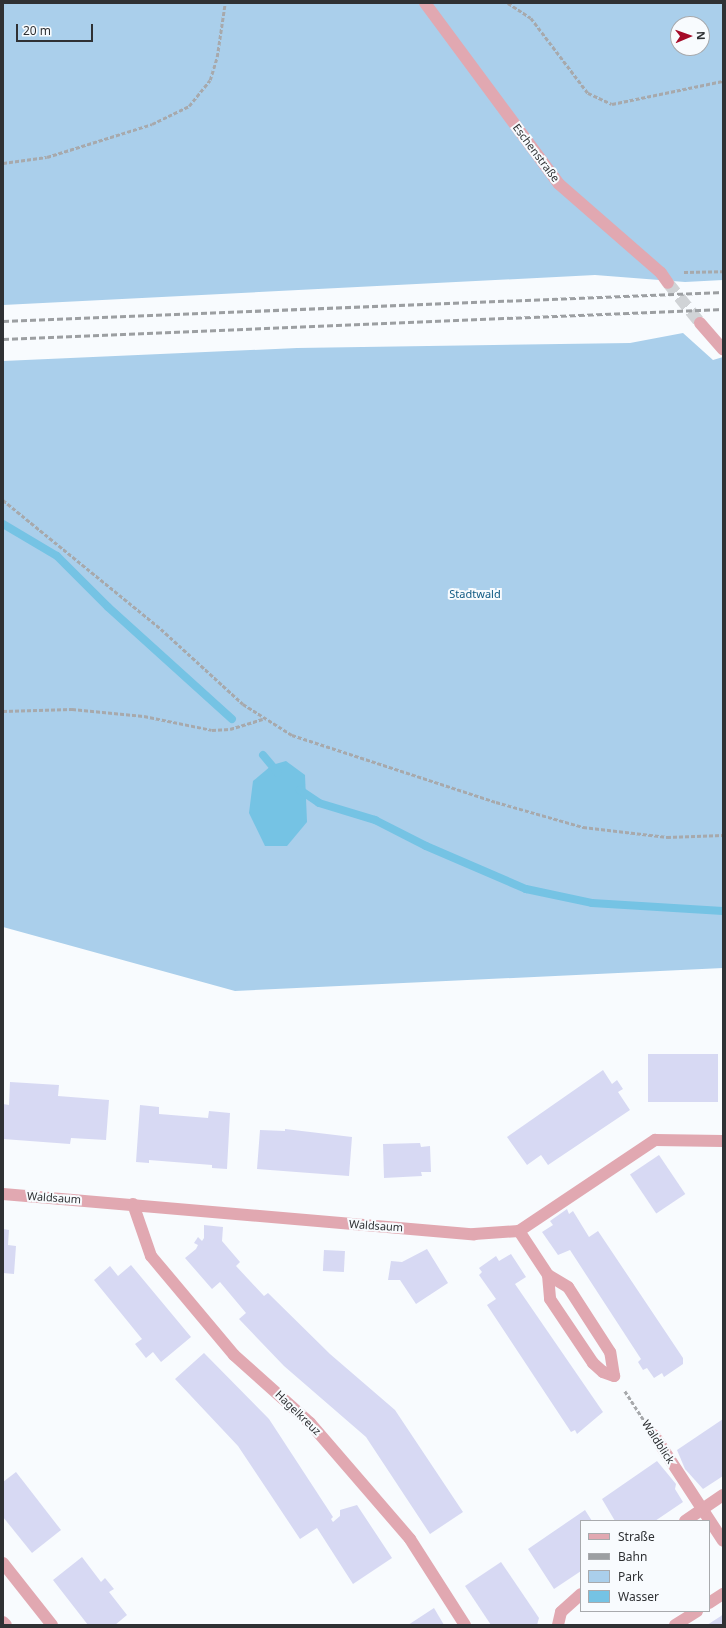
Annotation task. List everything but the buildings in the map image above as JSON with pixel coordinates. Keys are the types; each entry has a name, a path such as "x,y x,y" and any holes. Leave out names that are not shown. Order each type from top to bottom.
{"street":[{"name":"Eschenstraße","path":"425,3 559,184 664,278"},
{"path":"700,323 723,348"},
{"path":"548,1275 548,1288 554,1306 593,1364 603,1372 614,1376 610,1352 568,1287 548,1275 520,1231 655,1140 723,1141"},
{"name":"Waldsaum","path":"3,1194 474,1234 520,1231"},
{"name":"Hagelkreuz","path":"133,1204 151,1256 234,1355 310,1422 400,1527 465,1625"},
{"name":"Waldblick","path":"654,1435 709,1520"},
{"path":"686,1520 723,1495"},
{"name":"Waldblick","path":"710,1521 723,1541"},
{"path":"3,1563 52,1625"},
{"path":"710,1602 723,1594"},
{"path":"558,1625 561,1612 580,1595"},
{"path":"675,1625 695,1612"},
{"path":"3,1622 6,1625"}],"path":[{"path":"3,163 55,155 152,124 188,106 210,80 217,57 225,3"},
{"path":"508,3 531,18 588,93 612,104 723,81"},
{"path":"664,278 723,271"},
{"path":"3,500 162,629 263,720 292,735 382,765 583,827 653,836 723,835"},
{"path":"3,711 72,709 144,716 212,730 230,729 263,720"},
{"name":"Waldblick","path":"614,1376 654,1435"}],"green space":[{"path":"3,3 723,3 723,280 685,282 595,275 3,305"},
{"name":"Stadtwald","path":"683,333 713,360 723,357 723,968 235,991 3,927 3,361 297,348 630,343"}],"water":[{"path":"286,761 305,775 307,822 287,846 265,846 249,813 253,781 272,765"}],"waterway":[{"path":"3,524 57,556 108,607 232,719"},
{"path":"263,755 278,773"},
{"path":"300,790 319,803 375,820 426,846 526,889 592,903 723,911"}],"tunnel":[{"path":"668,283 700,323"}],"railway":[{"path":"3,321 723,292"},
{"path":"3,339 723,309"}]}
